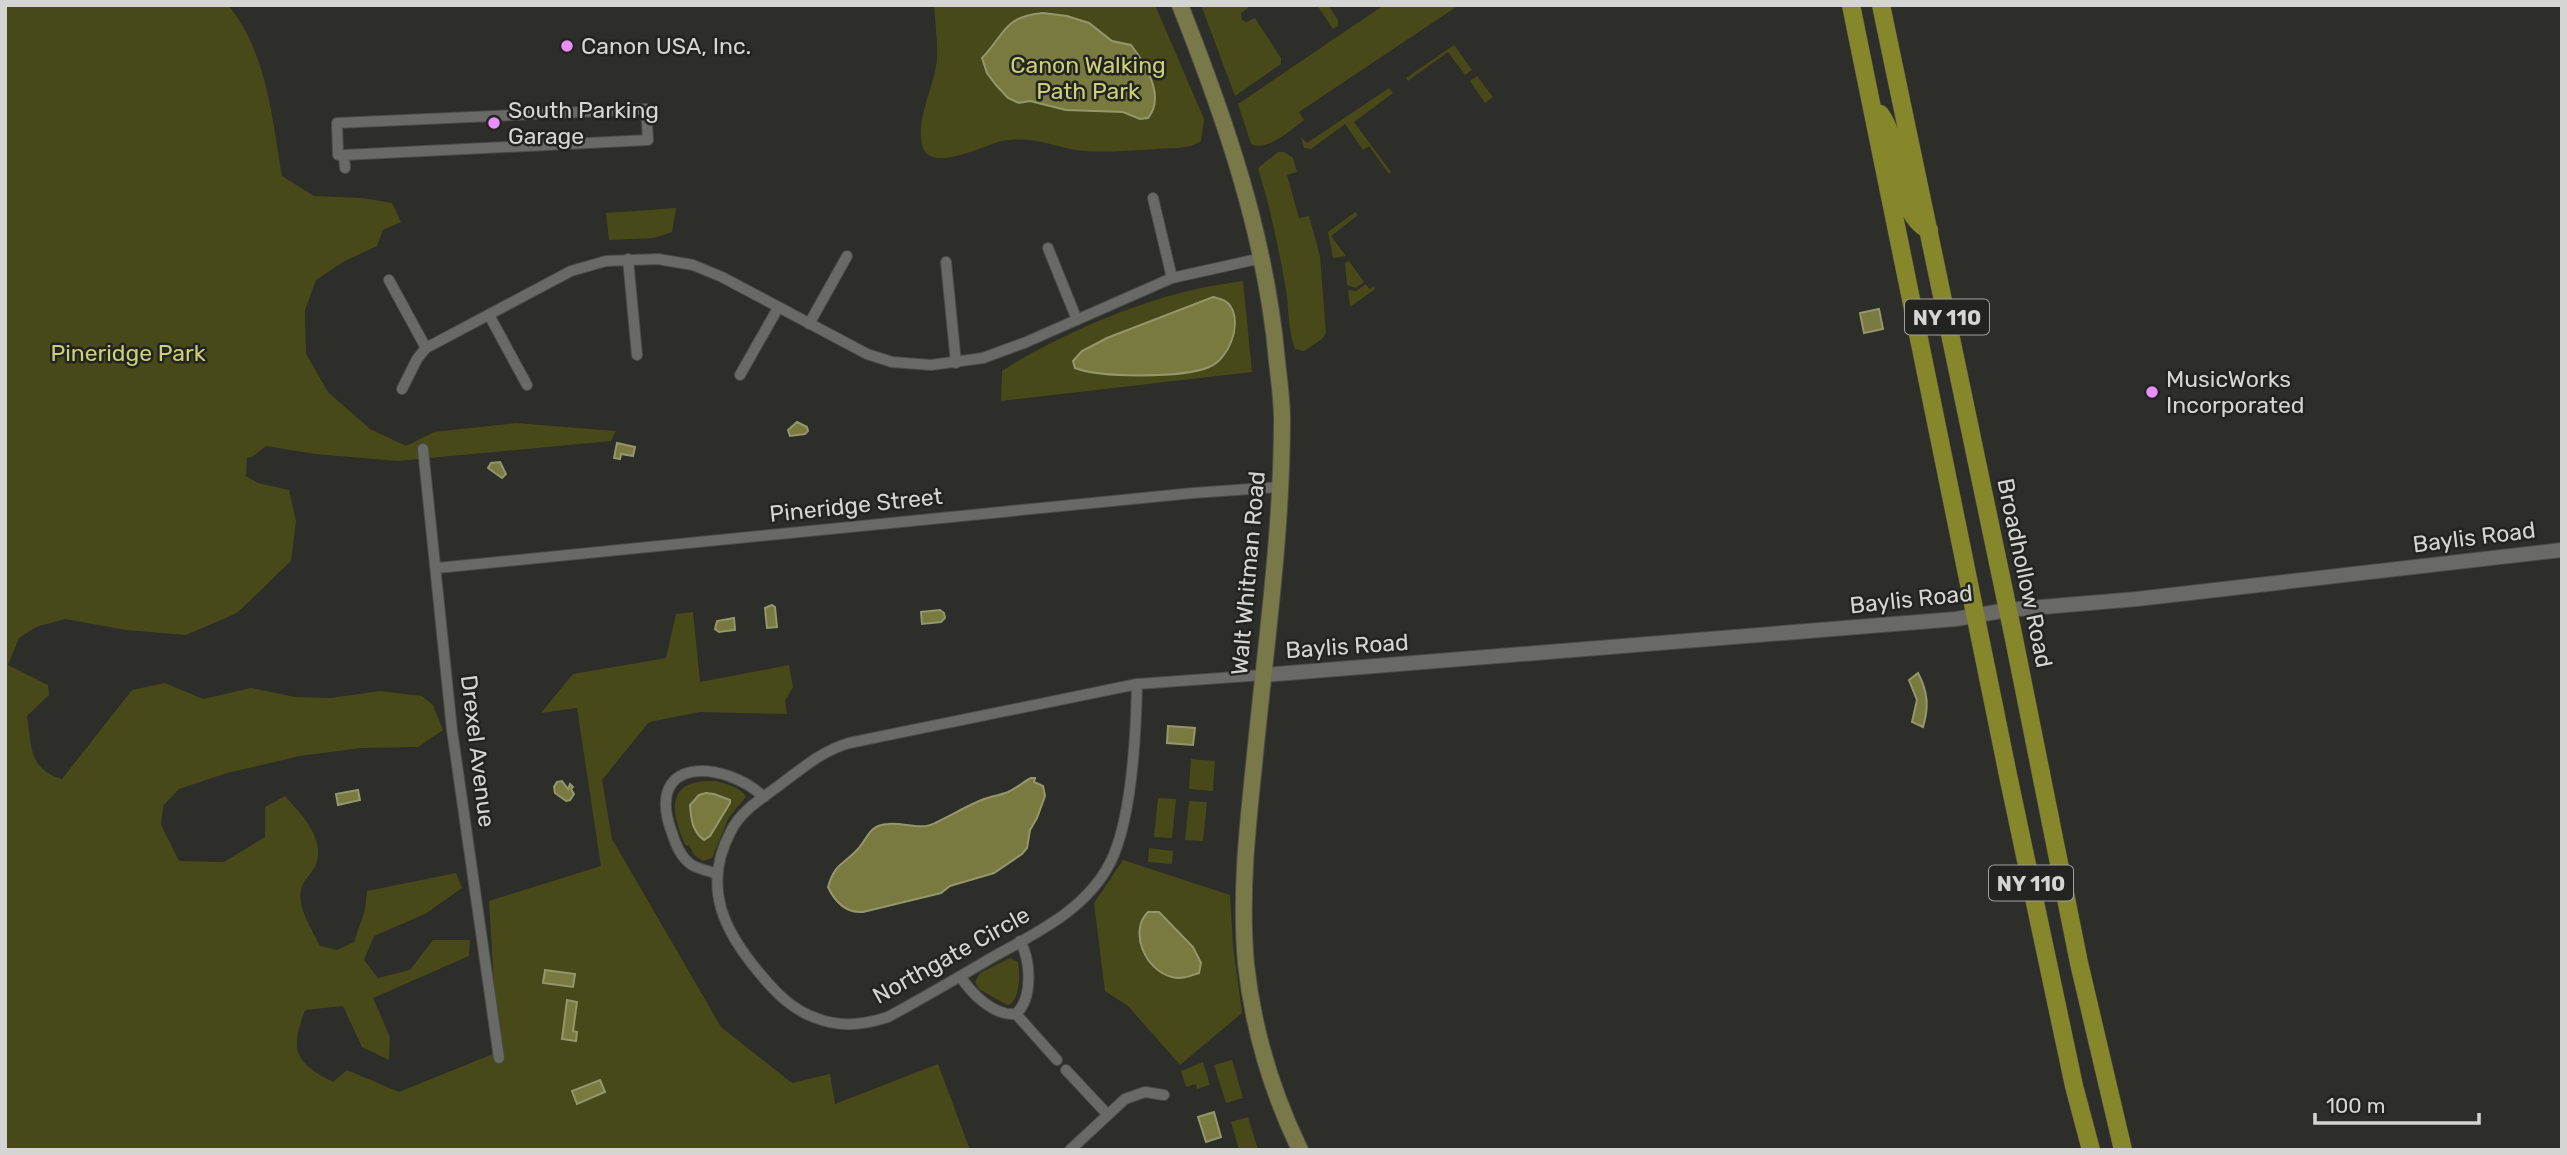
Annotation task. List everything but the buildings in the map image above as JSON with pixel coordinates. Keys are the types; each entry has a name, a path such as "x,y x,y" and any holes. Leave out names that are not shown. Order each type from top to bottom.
{"main road":[{"name":"Walt Whitman Road","path":"1180,5 1235,153 1253,216 1273,318 1280,398 1280,487 1275,567 1243,892 1246,964 1254,1013 1265,1059 1300,1150"},
{"name":"NY 110","path":"1851,5 2074,1086 2091,1150"},
{"name":"Broadhollow Road","path":"1881,5 2079,963 2123,1150"},
{"path":"1873,106 1887,124 1911,214 1929,230"}],"street":[{"path":"646,109 648,141 344,155 338,155 337,123 646,109"},
{"path":"344,155 345,168"},
{"path":"1153,198 1172,278"},
{"path":"1048,248 1077,320"},
{"path":"809,324 847,256"},
{"path":"402,389 417,359 426,348 571,271 606,261 658,259 693,265 722,277 867,354 892,362 931,365 983,358 1172,278 1262,258"},
{"path":"628,260 637,355"},
{"path":"946,262 956,363"},
{"path":"389,280 426,348"},
{"path":"740,375 778,307"},
{"path":"489,314 527,385"},
{"name":"Drexel Avenue","path":"423,449 452,730 499,1058"},
{"name":"Pineridge Street","path":"437,568 1193,493 1280,487"},
{"name":"Baylis Road","path":"1263,675 1891,625 2562,550"},
{"name":"Northgate Circle","path":"1137,684 1121,837 1110,863 1086,896 1068,913 888,1017 872,1023 836,1024 798,1011 779,995 748,960 724,919 719,901 717,874 722,853 732,828 748,810 815,757 849,743 1137,684 1263,675"},
{"path":"717,874 692,865 682,856 664,807 666,792 672,782 685,774 712,771 735,778 764,797"},
{"path":"1016,1014 1025,1000 1028,972 1026,952 1020,941"},
{"path":"960,976 969,989 989,1005 1003,1014 1016,1014 1057,1060"},
{"path":"1066,1070 1108,1115"},
{"path":"1075,1148 1125,1099 1145,1092 1164,1095"}],"green space":[{"name":"Pineridge Park","path":"5,5 228,5 241,23 260,64 271,109 282,176 314,196 362,198 392,203 401,222 383,230 377,246 343,262 316,280 305,310 306,354 328,392 370,429 406,446 434,432 516,423 616,431 611,441 398,461 315,454 266,446 247,458 246,476 258,483 289,490 296,521 291,561 237,613 186,635 126,630 65,619 36,627 19,638 8,665 48,685 49,695 27,716 31,746 37,763 51,775 62,779 132,690 165,683 203,699 251,688 295,697 331,698 380,691 422,696 433,705 443,730 418,747 361,748 300,756 227,773 179,789 163,806 161,825 179,861 224,862 265,837 265,807 285,796 311,828 318,847 315,867 301,890 303,912 320,946 337,950 354,942 365,910 367,891 456,873 462,888 425,914 374,936 364,960 378,978 410,970 433,940 470,940 469,956 373,998 390,1037 389,1060 362,1047 343,1006 305,1010 300,1024 297,1046 299,1054 310,1068 320,1075 333,1082 347,1070 399,1092 498,1052 489,901 601,866 577,708 541,713 573,674 666,658 676,614 693,612 700,682 789,665 793,687 785,701 787,714 700,712 649,722 602,780 612,839 721,1027 792,1083 830,1074 835,1104 938,1064 970,1150 5,1150"},
{"name":"Canon Walking Path Park","path":"934,5 1155,5 1204,119 1201,141 1178,148 1100,152 1076,150 1031,140 1013,140 948,158 929,155 923,148 921,127 937,59"},
{"path":"1201,5 1246,5 1248,8 1241,13 1242,20 1246,22 1255,18 1281,58 1281,64 1235,96"},
{"path":"1317,5 1328,5 1338,20 1338,26 1333,29"},
{"path":"1384,5 1459,5 1299,112 1304,120 1279,139 1264,145 1251,144 1238,104"},
{"path":"1454,45 1472,70 1465,75 1448,52 1408,81 1406,78"},
{"path":"1477,76 1493,97 1485,103 1470,81"},
{"path":"1389,88 1393,93 1354,122 1391,172 1389,174 1369,146 1363,150 1345,124 1311,149 1304,148 1301,137 1307,143"},
{"path":"1278,152 1284,152 1293,158 1297,172 1287,175 1299,218 1309,216 1320,256 1326,333 1322,339 1304,351 1295,349 1293,342 1280,259 1258,168"},
{"path":"676,208 672,232 654,238 609,240 606,213"},
{"path":"1355,212 1358,215 1331,236 1346,256 1333,258 1328,232"},
{"path":"1349,261 1364,282 1356,288 1347,285 1345,263"},
{"path":"1243,281 1252,372 1001,401 1002,371 1066,336 1162,298"},
{"path":"1366,284 1369,289 1374,286 1375,289 1350,307 1348,290 1356,291"},
{"path":"1191,759 1215,761 1213,791 1189,789"},
{"path":"716,781 729,785 746,797 729,817 712,858 703,861 694,855 689,845 686,846 679,829 675,807 681,790 700,782","holes":["714,794 730,800 714,827 691,822 691,809 697,797"]},
{"path":"1158,798 1176,799 1172,838 1154,837"},
{"path":"1189,801 1207,802 1203,841 1185,840"},
{"path":"1149,848 1173,851 1172,864 1148,862"},
{"path":"1123,860 1230,895 1242,1013 1180,1065 1128,1006 1105,991 1094,903"},
{"path":"1010,958 1018,962 1019,979 1014,1000 1007,1005 979,989 975,982 980,973"},
{"path":"1232,1060 1243,1098 1226,1103 1214,1065"},
{"path":"1203,1062 1210,1085 1197,1089 1196,1084 1186,1087 1181,1071"},
{"path":"1248,1117 1258,1150 1239,1150 1231,1122"}],"shaded area":[{"path":"1043,13 1067,16 1089,23 1112,41 1131,45 1152,80 1155,100 1148,118 1140,119 1123,112 1066,110 1030,101 1019,103 1008,98 987,73 982,58 1012,22"},
{"path":"1213,297 1229,305 1235,323 1227,350 1209,367 1162,375 1103,374 1075,368 1073,361 1082,351 1107,338"},
{"path":"1879,309 1883,329 1864,333 1860,313"},
{"path":"797,422 807,427 808,431 790,436 788,430"},
{"path":"617,443 635,447 633,456 621,454 620,459 614,458"},
{"path":"500,462 506,474 502,478 488,468 491,463"},
{"path":"772,605 775,607 777,627 767,628 765,608"},
{"path":"940,610 945,618 941,622 922,624 921,612"},
{"path":"734,618 735,630 719,632 715,629 717,621"},
{"path":"1918,673 1926,700 1923,727 1912,722 1917,700 1909,680"},
{"path":"1168,726 1195,728 1193,745 1167,743"},
{"path":"1035,778 1034,782 1043,786 1045,796 1030,830 1027,848 994,873 950,886 941,893 863,912 846,908 838,902 828,887 836,869 857,850 876,827 894,824 930,825 981,800 1008,792"},
{"path":"562,781 568,789 570,784 573,787 571,789 574,794 570,800 566,801 555,793 554,787 557,782"},
{"path":"358,790 360,800 338,805 336,794"},
{"path":"706,793 730,800 730,803 710,836 704,840 695,829 690,805 699,795"},
{"path":"1148,912 1159,912 1193,947 1201,963 1199,973 1175,978 1154,967 1140,940 1142,920"},
{"path":"545,970 575,974 573,987 543,983"},
{"path":"567,1000 577,1002 573,1031 577,1032 576,1041 562,1039"},
{"path":"600,1080 605,1092 577,1104 572,1091"},
{"path":"1214,1112 1221,1137 1206,1142 1198,1117"}],"place":[{"name":"Canon USA, Inc.","path":"567,46"},
{"name":"South Parking Garage","path":"494,123"},
{"name":"MusicWorks Incorporated","path":"2152,392"}]}
